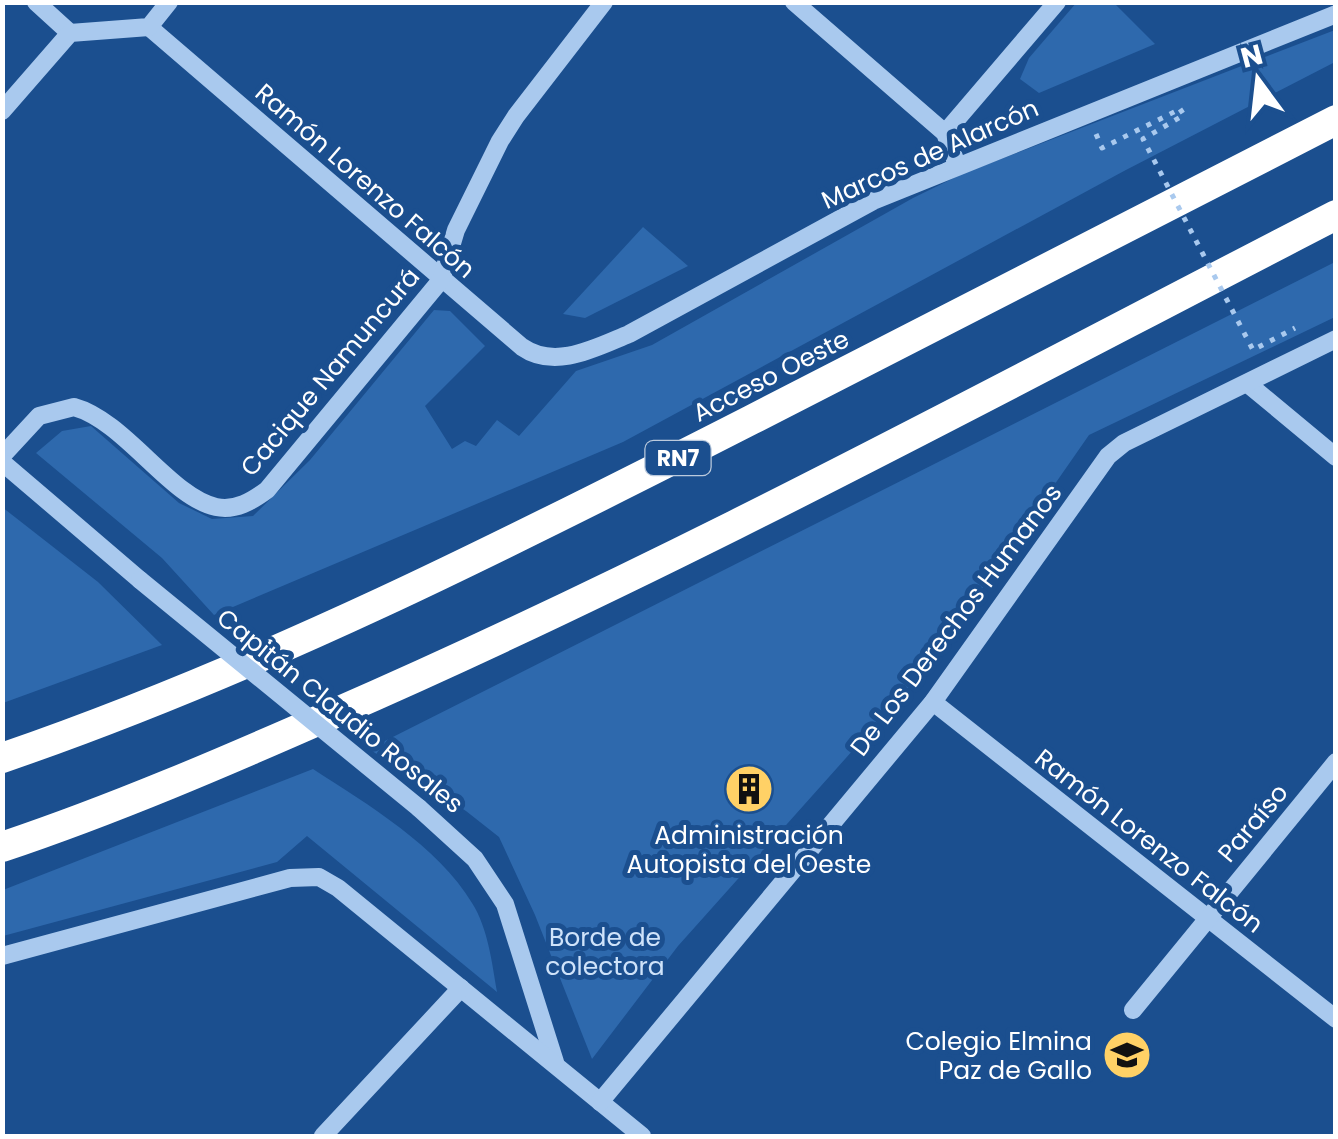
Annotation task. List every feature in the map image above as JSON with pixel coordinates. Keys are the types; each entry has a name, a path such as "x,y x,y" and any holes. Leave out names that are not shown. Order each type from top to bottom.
{"highway":[{"name":"Acceso Oeste","path":"2,758 278,648 466,562 1336,120"},
{"path":"2,847 238,756 437,669 674,556 1336,215"}],"street":[{"path":"36,2 70,34"},
{"path":"2,111 70,34 148,27 169,2"},
{"name":"Cacique Namuncurá","path":"2,459 39,416 74,406 100,418 196,499 217,507 235,507 268,490 441,280 456,230 500,141 604,2"},
{"path":"794,2 944,133 957,165"},
{"path":"944,133 1057,2"},
{"name":"Marcos de Alarcón","path":"555,359 629,334 873,201 1336,14"},
{"name":"Ramón Lorenzo Falcón","path":"148,27 522,348 536,357 555,359"},
{"name":"De Los Derechos Humanos","path":"600,1102 932,702 1108,456 1124,442 1336,338"},
{"path":"1248,384 1336,458"},
{"name":"Capitán Claudio Rosales","path":"2,459 140,580 419,808 475,859 505,904 555,1062"},
{"name":"Ramón Lorenzo Falcón","path":"932,702 1336,1018"},
{"name":"Paraíso","path":"1133,1010 1336,762"},
{"path":"2,956 290,878 319,877 338,888 555,1062 642,1136"},
{"path":"323,1136 461,988"}],"path":[{"path":"1087,113 1102,148 1180,109 1184,116 1143,140 1253,350 1296,328"}],"green space":[{"path":"1077,2 1114,3 1155,44 1039,93 1020,79 1029,58"},
{"path":"1335,30 1335,62 1124,171 623,442 214,615 162,558 36,453 62,431 91,426 179,503 212,519 253,516 310,460 434,310 450,311 485,346 425,406 452,449 465,441 476,446 497,420 519,436 576,371 652,345 913,198 962,174"},
{"path":"643,227 688,266 585,318 563,314"},
{"name":"Borde de colectora","path":"1335,262 1335,317 1089,435 929,665 678,946 592,1059 535,915 499,837 466,811 369,749"},
{"path":"2,507 98,582 162,645 3,703"},
{"path":"313,769 400,828 458,882 482,923 497,992 307,836 277,862 3,936 3,890"}],"place":[{"name":"Administración Autopista del Oeste","path":"749,789"},
{"name":"Colegio Elmina Paz de Gallo","path":"1127,1055"}]}
